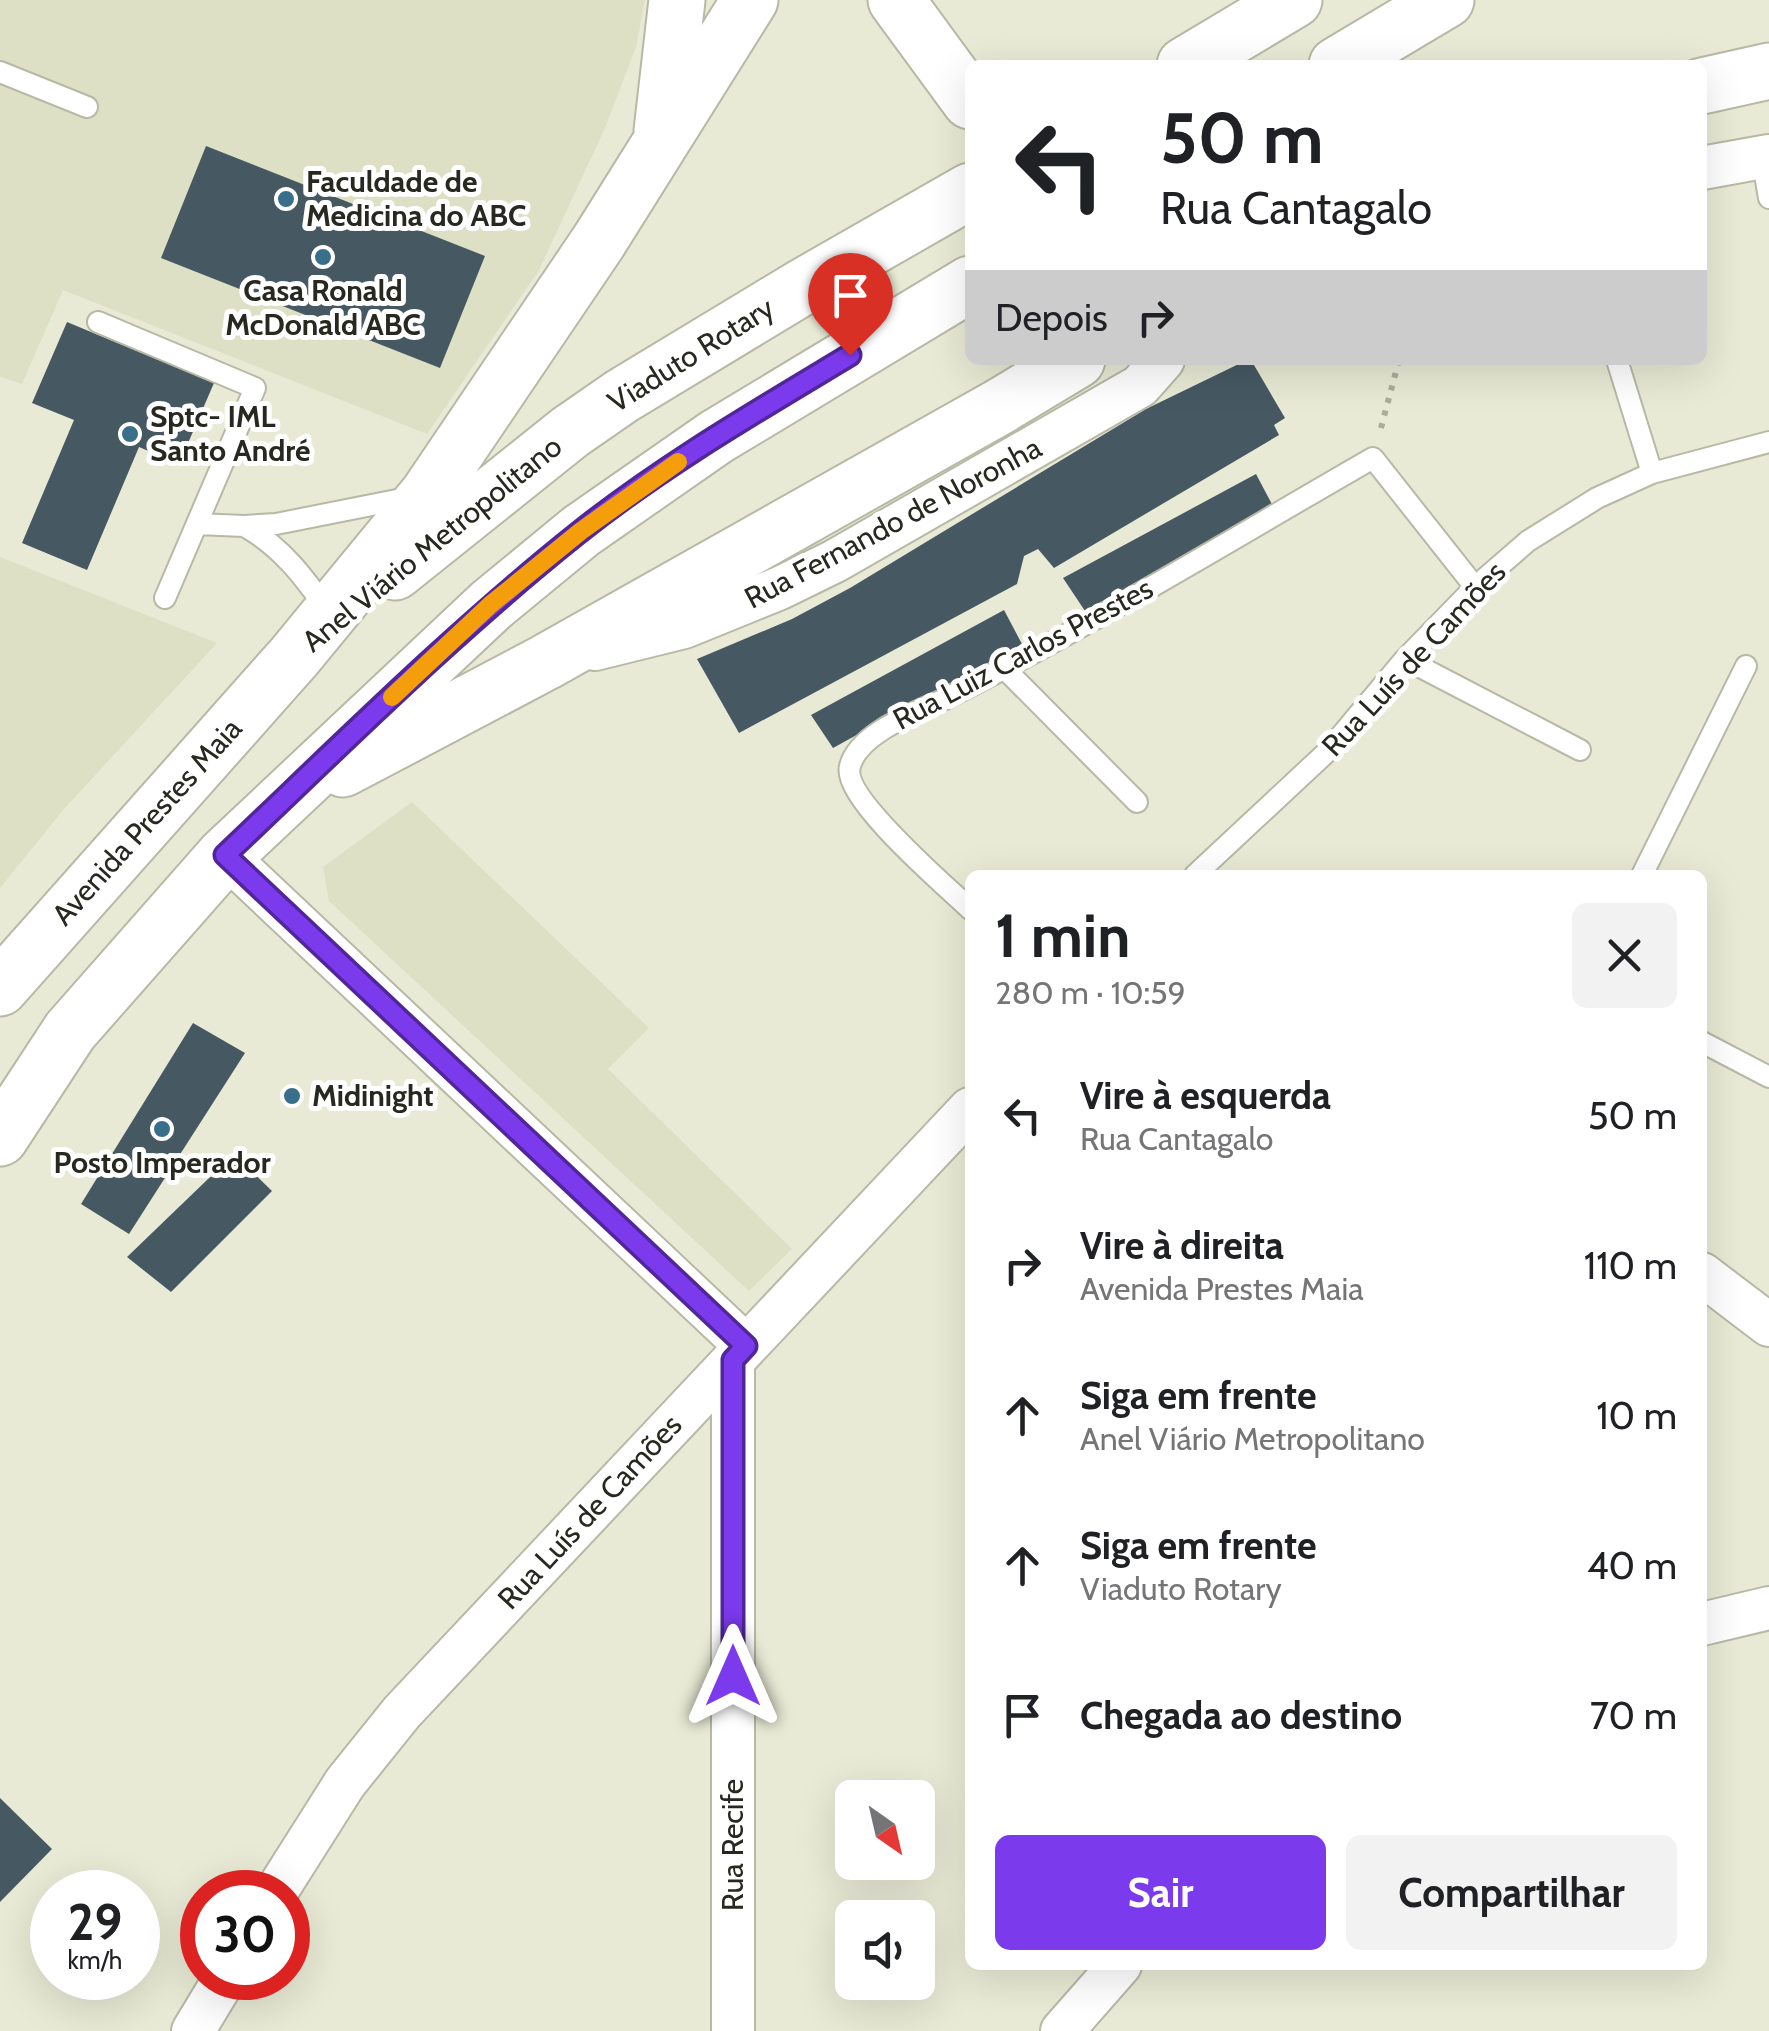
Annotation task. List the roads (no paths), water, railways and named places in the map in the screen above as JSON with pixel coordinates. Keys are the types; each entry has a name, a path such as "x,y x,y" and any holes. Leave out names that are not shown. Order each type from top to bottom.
{"main road":[{"path":"661,144 677,0"},
{"path":"294,656 428,494 589,256 750,0"},
{"path":"896,0 965,95"},
{"path":"940,0 965,87"},
{"path":"1193,60 1294,0"},
{"path":"1345,60 1446,0"},
{"name":"Viaduto Rotary","path":"570,432 622,396 965,193"},
{"path":"0,1138 70,1031 225,855 490,605 581,531 716,436 965,287"},
{"path":"282,800 546,662 1069,365"},
{"name":"Anel Viário Metropolitano","path":"294,656 570,432"},
{"name":"Avenida Prestes Maia","path":"0,988 294,656"}],"street":[{"path":"1707,168 1767,170"},
{"name":"Rua Fernando de Noronha","path":"546,662 684,626 780,588 1140,386 1159,365"},
{"path":"225,855 739,1353"},
{"name":"Rua Luís de Camões","path":"290,1870 345,1783 402,1712 965,1114"},
{"path":"1707,1278 1769,1324"},
{"name":"Rua Recife","path":"733,2031 739,1353"},
{"path":"1707,1623 1769,1608"},
{"path":"1062,2031 1116,1970"},
{"path":"192,2031 211,2000"}],"lane":[{"path":"0,72 87,106"},
{"path":"98,322 255,388 165,598"},
{"path":"1618,365 1652,472"},
{"name":"Rua Luís de Camões","path":"1201,870 1329,750 1406,659 1475,587 1528,541 1597,498 1652,472 1769,442"},
{"name":"Rua Luiz Carlos Prestes","path":"965,903 868,808 850,780 848,769 858,748 881,730 1004,669 1373,458 1475,587"},
{"path":"197,524 244,526 309,519 428,494"},
{"path":"244,526 280,550 329,612"},
{"path":"1406,659 1580,750"},
{"path":"1644,870 1746,666"},
{"path":"1004,669 1137,802"},
{"path":"1707,1045 1769,1077"}],"place":[{"name":"Faculdade de Medicina do ABC","path":"286,199"},
{"name":"Casa Ronald McDonald ABC","path":"323,257"},
{"name":"Sptc- IML Santo André","path":"130,434"},
{"name":"Midinight","path":"292,1096"},
{"name":"Posto Imperador","path":"162,1129"}]}
